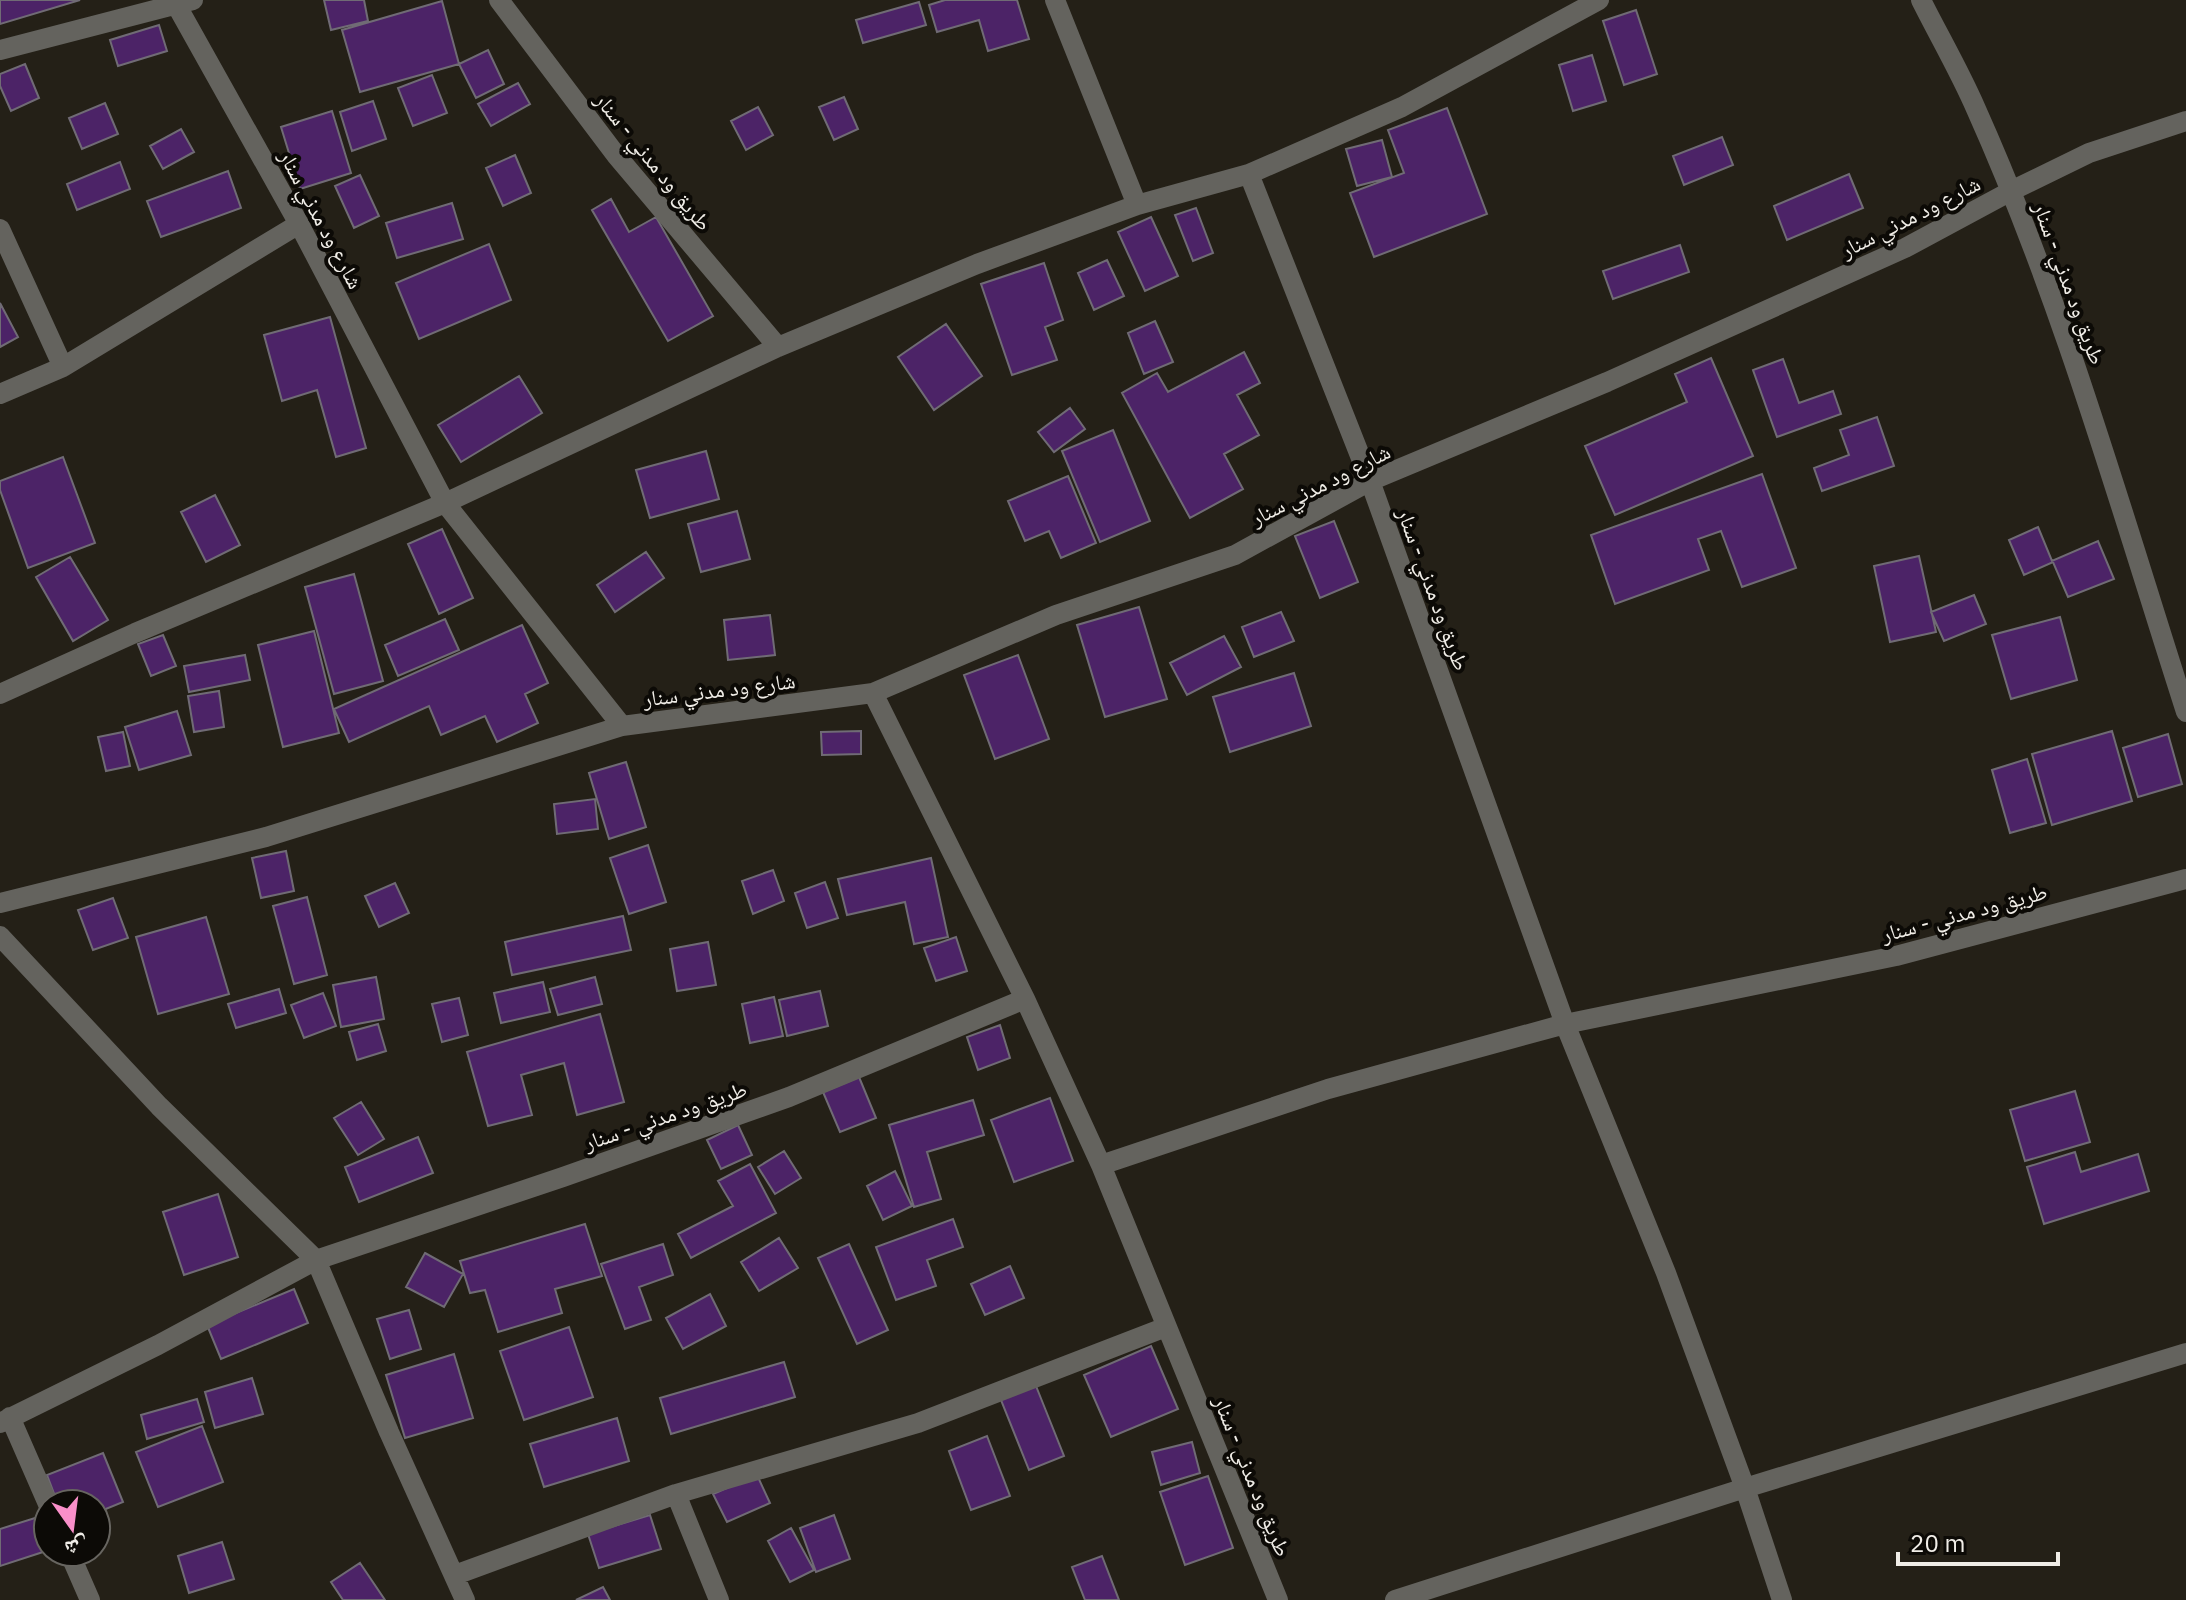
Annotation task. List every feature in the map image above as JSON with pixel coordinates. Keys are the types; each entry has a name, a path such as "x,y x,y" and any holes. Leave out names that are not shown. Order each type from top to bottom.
{"street":[{"name":"طريق ود مدني - سنار","path":"499,0 616,155 778,347"},
{"path":"1055,0 1137,205"},
{"path":"0,694 135,633 445,503 778,347 977,264 1137,205 1249,174 1402,107 1599,0"},
{"name":"طريق ود مدني - سنار","path":"1921,0 1975,106 2066,337 2186,712"},
{"path":"0,50 185,3"},
{"name":"شارع ود مدني سنار","path":"185,3 445,503 622,726"},
{"name":"طريق ود مدني - سنار","path":"2011,191 2089,153 2186,121"},
{"name":"طريق ود مدني - سنار","path":"1249,174 1370,481 1565,1024 1666,1273 1745,1488 1782,1600"},
{"name":"شارع ود مدني سنار","path":"0,903 266,837 622,726 873,693 1056,615 1235,555 1370,481 1607,382 1905,248 2011,191"},
{"path":"0,394 63,367 299,224"},
{"path":"0,229 63,367"},
{"name":"طريق ود مدني - سنار","path":"873,693 1025,999 1101,1165 1278,1600"},
{"name":"طريق ود مدني - سنار","path":"1101,1165 1328,1089 1565,1024 1896,956 2186,879"},
{"path":"0,936 159,1106 316,1260 465,1600"},
{"name":"طريق ود مدني - سنار","path":"5,1420 158,1345 316,1260 789,1097 1025,999"},
{"path":"455,1575 676,1494 918,1423 1166,1327"},
{"path":"1395,1600 1745,1488 2186,1353"},
{"path":"5,1420 40,1488"},
{"path":"676,1494 719,1600"},
{"path":"76,1568 90,1600"}],"building":[{"path":"0,0 80,0 0,24"},
{"path":"324,0 364,0 368,21 331,30"},
{"path":"945,0 1017,0 1029,39 988,51 979,20 937,32 929,5"},
{"path":"442,1 459,64 360,92 342,30"},
{"path":"919,2 926,25 863,43 856,20"},
{"path":"1636,10 1657,74 1624,85 1603,21"},
{"path":"159,25 167,51 118,66 110,40"},
{"path":"488,50 504,84 476,98 459,64"},
{"path":"1592,55 1606,101 1573,111 1559,65"},
{"path":"25,64 39,98 11,111 0,86 0,74"},
{"path":"432,75 447,113 413,126 398,88"},
{"path":"518,83 530,104 491,126 478,104"},
{"path":"844,97 858,129 834,140 819,107"},
{"path":"373,101 386,139 352,151 340,112"},
{"path":"105,103 118,134 82,149 69,118"},
{"path":"758,107 773,135 746,150 731,121"},
{"path":"1447,108 1487,214 1374,257 1350,193 1404,173 1388,130"},
{"path":"332,111 351,173 300,189 281,127"},
{"path":"181,129 194,152 163,169 150,146"},
{"path":"1722,137 1733,165 1684,185 1673,156"},
{"path":"1382,140 1392,177 1357,186 1346,149"},
{"path":"515,155 531,193 503,206 486,168"},
{"path":"120,162 130,189 77,210 67,184"},
{"path":"228,171 241,208 161,237 147,201"},
{"path":"1849,174 1863,208 1787,240 1774,206"},
{"path":"360,175 379,216 354,228 335,186"},
{"path":"611,199 629,232 656,217 713,316 668,341 592,210"},
{"path":"452,203 463,239 397,258 386,223"},
{"path":"1196,208 1213,253 1193,261 1175,215"},
{"path":"1151,217 1178,276 1145,291 1118,232"},
{"path":"489,244 511,300 419,339 396,283"},
{"path":"1680,245 1689,272 1613,299 1603,271"},
{"path":"1107,260 1124,296 1094,310 1078,273"},
{"path":"1044,263 1063,320 1045,327 1057,360 1012,375 981,284"},
{"path":"0,303 18,337 0,347"},
{"path":"330,317 366,448 336,457 317,390 282,401 264,335"},
{"path":"1155,321 1173,362 1144,374 1128,333"},
{"path":"946,324 982,376 934,410 898,357"},
{"path":"1244,352 1260,383 1237,395 1259,435 1224,454 1243,489 1190,518 1122,393 1157,373 1168,392"},
{"path":"1711,358 1753,456 1615,515 1585,446 1687,402 1675,374"},
{"path":"1783,359 1799,403 1833,391 1841,414 1777,437 1753,370"},
{"path":"519,376 542,413 461,462 438,425"},
{"path":"1070,408 1085,429 1054,452 1038,432"},
{"path":"1877,417 1894,466 1822,491 1814,468 1849,455 1840,430"},
{"path":"1113,430 1150,521 1100,542 1062,451"},
{"path":"706,451 719,499 650,518 636,470"},
{"path":"63,457 95,543 28,568 0,490 0,481"},
{"path":"1762,474 1796,568 1742,587 1721,531 1698,539 1709,570 1615,604 1591,535"},
{"path":"1068,476 1096,543 1061,558 1049,531 1025,541 1008,501"},
{"path":"215,495 240,545 206,562 181,512"},
{"path":"737,511 750,559 701,572 688,524"},
{"path":"1334,521 1358,582 1320,598 1295,536"},
{"path":"2038,527 2052,561 2098,541 2114,579 2068,597 2053,562 2024,575 2009,540"},
{"path":"442,529 473,598 439,614 408,544"},
{"path":"646,552 664,578 615,612 597,585"},
{"path":"1919,556 1936,632 1890,642 1874,566"},
{"path":"70,557 108,620 73,641 36,577"},
{"path":"354,574 383,681 334,694 305,587"},
{"path":"1974,595 1986,624 1944,641 1931,612"},
{"path":"1139,607 1167,699 1105,717 1077,625"},
{"path":"1281,612 1294,641 1254,657 1242,627"},
{"path":"770,615 775,655 728,660 724,620"},
{"path":"2060,617 2077,680 2011,699 1992,635"},
{"path":"445,619 459,650 398,676 385,645"},
{"path":"522,625 548,683 525,694 538,723 497,742 485,716 441,735 429,706 349,742 334,709"},
{"path":"314,631 339,733 283,747 258,645"},
{"path":"163,635 176,666 151,676 138,644"},
{"path":"1224,636 1241,667 1187,695 1170,663"},
{"path":"245,655 250,680 189,692 184,666"},
{"path":"1018,655 1049,739 995,759 964,675"},
{"path":"1294,673 1311,726 1230,752 1213,697"},
{"path":"219,691 224,727 194,732 188,696"},
{"path":"177,711 191,755 139,770 125,727"},
{"path":"861,731 861,754 822,755 821,732"},
{"path":"2112,731 2132,801 2052,825 2032,754"},
{"path":"123,732 130,766 106,771 98,737"},
{"path":"2168,734 2182,784 2138,797 2123,748"},
{"path":"2027,759 2046,823 2010,833 1992,770"},
{"path":"626,762 646,827 609,839 589,773"},
{"path":"595,799 598,829 557,834 554,804"},
{"path":"648,845 666,902 629,914 610,858"},
{"path":"286,851 294,891 261,898 252,858"},
{"path":"931,858 948,937 914,944 905,902 847,915 838,879"},
{"path":"773,870 784,901 753,914 742,881"},
{"path":"825,882 838,918 807,928 795,893"},
{"path":"395,883 409,913 379,927 365,896"},
{"path":"307,897 327,975 294,984 273,906"},
{"path":"113,898 128,938 93,950 78,910"},
{"path":"623,916 631,950 512,975 505,942"},
{"path":"206,917 229,994 158,1014 136,937"},
{"path":"956,937 967,971 936,981 924,948"},
{"path":"708,942 716,985 677,991 670,949"},
{"path":"376,977 384,1019 341,1027 333,985"},
{"path":"595,977 602,1004 558,1015 550,989"},
{"path":"543,982 550,1012 501,1023 494,993"},
{"path":"279,989 286,1013 236,1028 228,1004"},
{"path":"820,991 828,1026 787,1036 779,1000"},
{"path":"323,993 336,1026 304,1038 291,1005"},
{"path":"774,997 783,1036 750,1043 742,1004"},
{"path":"459,998 468,1035 442,1042 432,1004"},
{"path":"600,1014 624,1102 577,1115 564,1063 521,1075 532,1115 488,1126 467,1052"},
{"path":"378,1024 386,1051 357,1060 349,1032"},
{"path":"1000,1025 1010,1058 978,1070 967,1037"},
{"path":"859,1077 876,1118 840,1132 823,1092"},
{"path":"2075,1091 2090,1142 2025,1161 2010,1110"},
{"path":"1050,1098 1073,1161 1014,1182 991,1120"},
{"path":"973,1100 984,1135 927,1152 941,1199 914,1207 889,1125"},
{"path":"361,1102 384,1139 358,1155 334,1118"},
{"path":"738,1125 752,1155 721,1169 707,1140"},
{"path":"418,1137 433,1173 359,1202 345,1167"},
{"path":"784,1151 801,1178 775,1194 758,1167"},
{"path":"2075,1152 2081,1172 2138,1154 2149,1191 2044,1224 2027,1167"},
{"path":"750,1164 776,1213 691,1258 678,1234 733,1206 718,1181"},
{"path":"895,1171 912,1206 883,1220 867,1186"},
{"path":"218,1194 238,1257 184,1275 163,1212"},
{"path":"953,1219 963,1247 927,1260 936,1286 896,1300 876,1247"},
{"path":"585,1224 602,1276 555,1289 562,1313 498,1332 485,1290 470,1293 460,1261"},
{"path":"779,1238 798,1268 759,1291 741,1262"},
{"path":"663,1244 673,1275 639,1287 651,1320 625,1329 601,1264"},
{"path":"849,1244 888,1330 857,1344 818,1258"},
{"path":"425,1253 463,1274 444,1307 406,1287"},
{"path":"1010,1266 1024,1298 985,1315 971,1284"},
{"path":"294,1289 308,1323 221,1359 207,1325"},
{"path":"710,1294 726,1326 683,1349 666,1318"},
{"path":"409,1310 421,1349 390,1359 377,1319"},
{"path":"569,1327 593,1397 524,1420 500,1351"},
{"path":"1151,1346 1178,1409 1111,1437 1084,1375"},
{"path":"454,1354 473,1418 405,1438 386,1375"},
{"path":"784,1362 795,1397 671,1434 660,1398"},
{"path":"252,1378 263,1414 215,1428 205,1392"},
{"path":"1034,1381 1064,1456 1029,1470 999,1395"},
{"path":"197,1399 204,1422 147,1439 141,1415"},
{"path":"617,1418 629,1461 544,1487 530,1444"},
{"path":"202,1426 223,1482 158,1507 136,1452"},
{"path":"987,1436 1010,1496 971,1510 949,1451"},
{"path":"1192,1442 1200,1473 1161,1485 1152,1452"},
{"path":"103,1453 123,1502 112,1506 112,1488 52,1488 47,1475"},
{"path":"757,1475 770,1503 727,1522 713,1494"},
{"path":"1208,1476 1233,1548 1185,1565 1160,1492"},
{"path":"650,1515 661,1549 599,1568 588,1534"},
{"path":"834,1515 850,1559 816,1572 800,1528"},
{"path":"32,1519 32,1556 0,1566 0,1529"},
{"path":"791,1528 814,1570 790,1582 768,1541"},
{"path":"222,1542 234,1579 189,1593 178,1556"},
{"path":"1102,1556 1119,1600 1085,1600 1072,1567"},
{"path":"360,1563 385,1600 343,1600 331,1582"},
{"path":"603,1587 610,1600 576,1600"}]}
